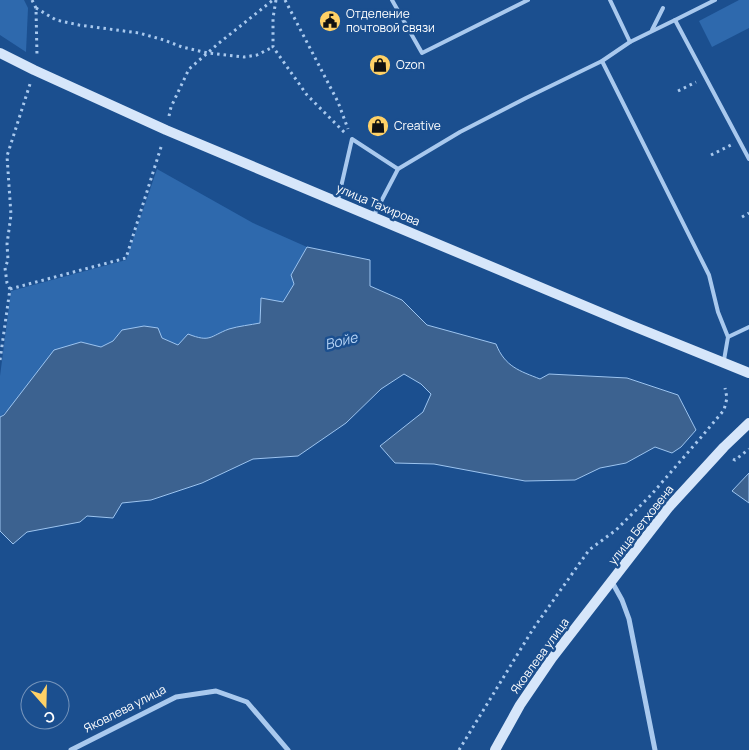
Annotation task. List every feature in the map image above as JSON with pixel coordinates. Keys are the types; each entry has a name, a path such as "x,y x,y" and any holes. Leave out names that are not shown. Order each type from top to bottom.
{"main road":[{"name":"улица Тахирова","path":"0,53 166,130 749,373"},
{"name":"улица Бетховена","path":"612,582 669,507 724,446 749,423"},
{"name":"Яковлева улица","path":"495,750 520,705 552,658 612,582"}],"street":[{"name":"улица Бетховена","path":"612,582 622,600 629,619 655,750"},
{"name":"Яковлева улица","path":"71,750 176,697 216,691 247,702 288,750"}],"lane":[{"path":"392,0 422,53 528,0"},
{"path":"610,0 630,42"},
{"path":"374,216 398,169 460,132 602,61 652,30 714,0"},
{"path":"652,30 662,8"},
{"path":"675,20 749,159"},
{"path":"602,61 709,275 718,312 728,337 724,362"},
{"path":"338,202 352,139 398,169"},
{"path":"728,337 749,327"}],"path":[{"path":"0,360 10,289 7,283 5,268 8,260 7,244 11,215 8,156 38,52 36,8 32,0"},
{"path":"275,0 273,47 306,95 352,139"},
{"path":"10,289 126,258 159,157 171,107 189,69 275,0"},
{"path":"285,0 338,102 352,139"},
{"path":"36,8 56,20 138,33 164,40 182,48 208,53 244,57 257,56 273,47"},
{"path":"678,91 705,78"},
{"path":"711,155 739,141"},
{"path":"742,217 749,213"},
{"path":"459,750 533,629 589,550 623,523 651,495 724,410 727,398 725,388"},
{"path":"735,460 749,449"}],"shaded area":[{"path":"0,0 24,0 28,8 26,52 0,35"},
{"path":"739,0 749,0 749,28 712,47 699,21"},
{"path":"157,169 253,223 307,247 291,275 294,284 283,302 261,323 228,330 216,337 178,345 162,338 122,330 113,341 101,347 81,342 0,417 0,376 11,291 126,260"}],"water":[{"name":"Войе","path":"307,247 370,260 370,286 402,300 427,325 496,344 504,358 514,367 540,379 549,374 627,378 678,395 696,430 681,447 672,453 655,447 626,463 600,468 575,480 525,481 434,464 395,463 380,446 423,412 431,394 421,384 404,374 381,389 346,423 298,456 253,459 202,483 151,500 122,503 113,518 87,516 80,522 27,532 13,544 0,531 0,417 4,415 54,350 81,342 101,347 113,341 122,330 144,326 158,328 162,338 178,345 188,334 201,338 210,338 229,329 260,323 261,298 283,302 294,284 291,275"},
{"path":"749,473 749,503 732,491"}],"place":[{"name":"Отделение почтовой связи","path":"330,21"},
{"name":"Ozon","path":"380,65"},
{"name":"Creative","path":"378,126"}]}
